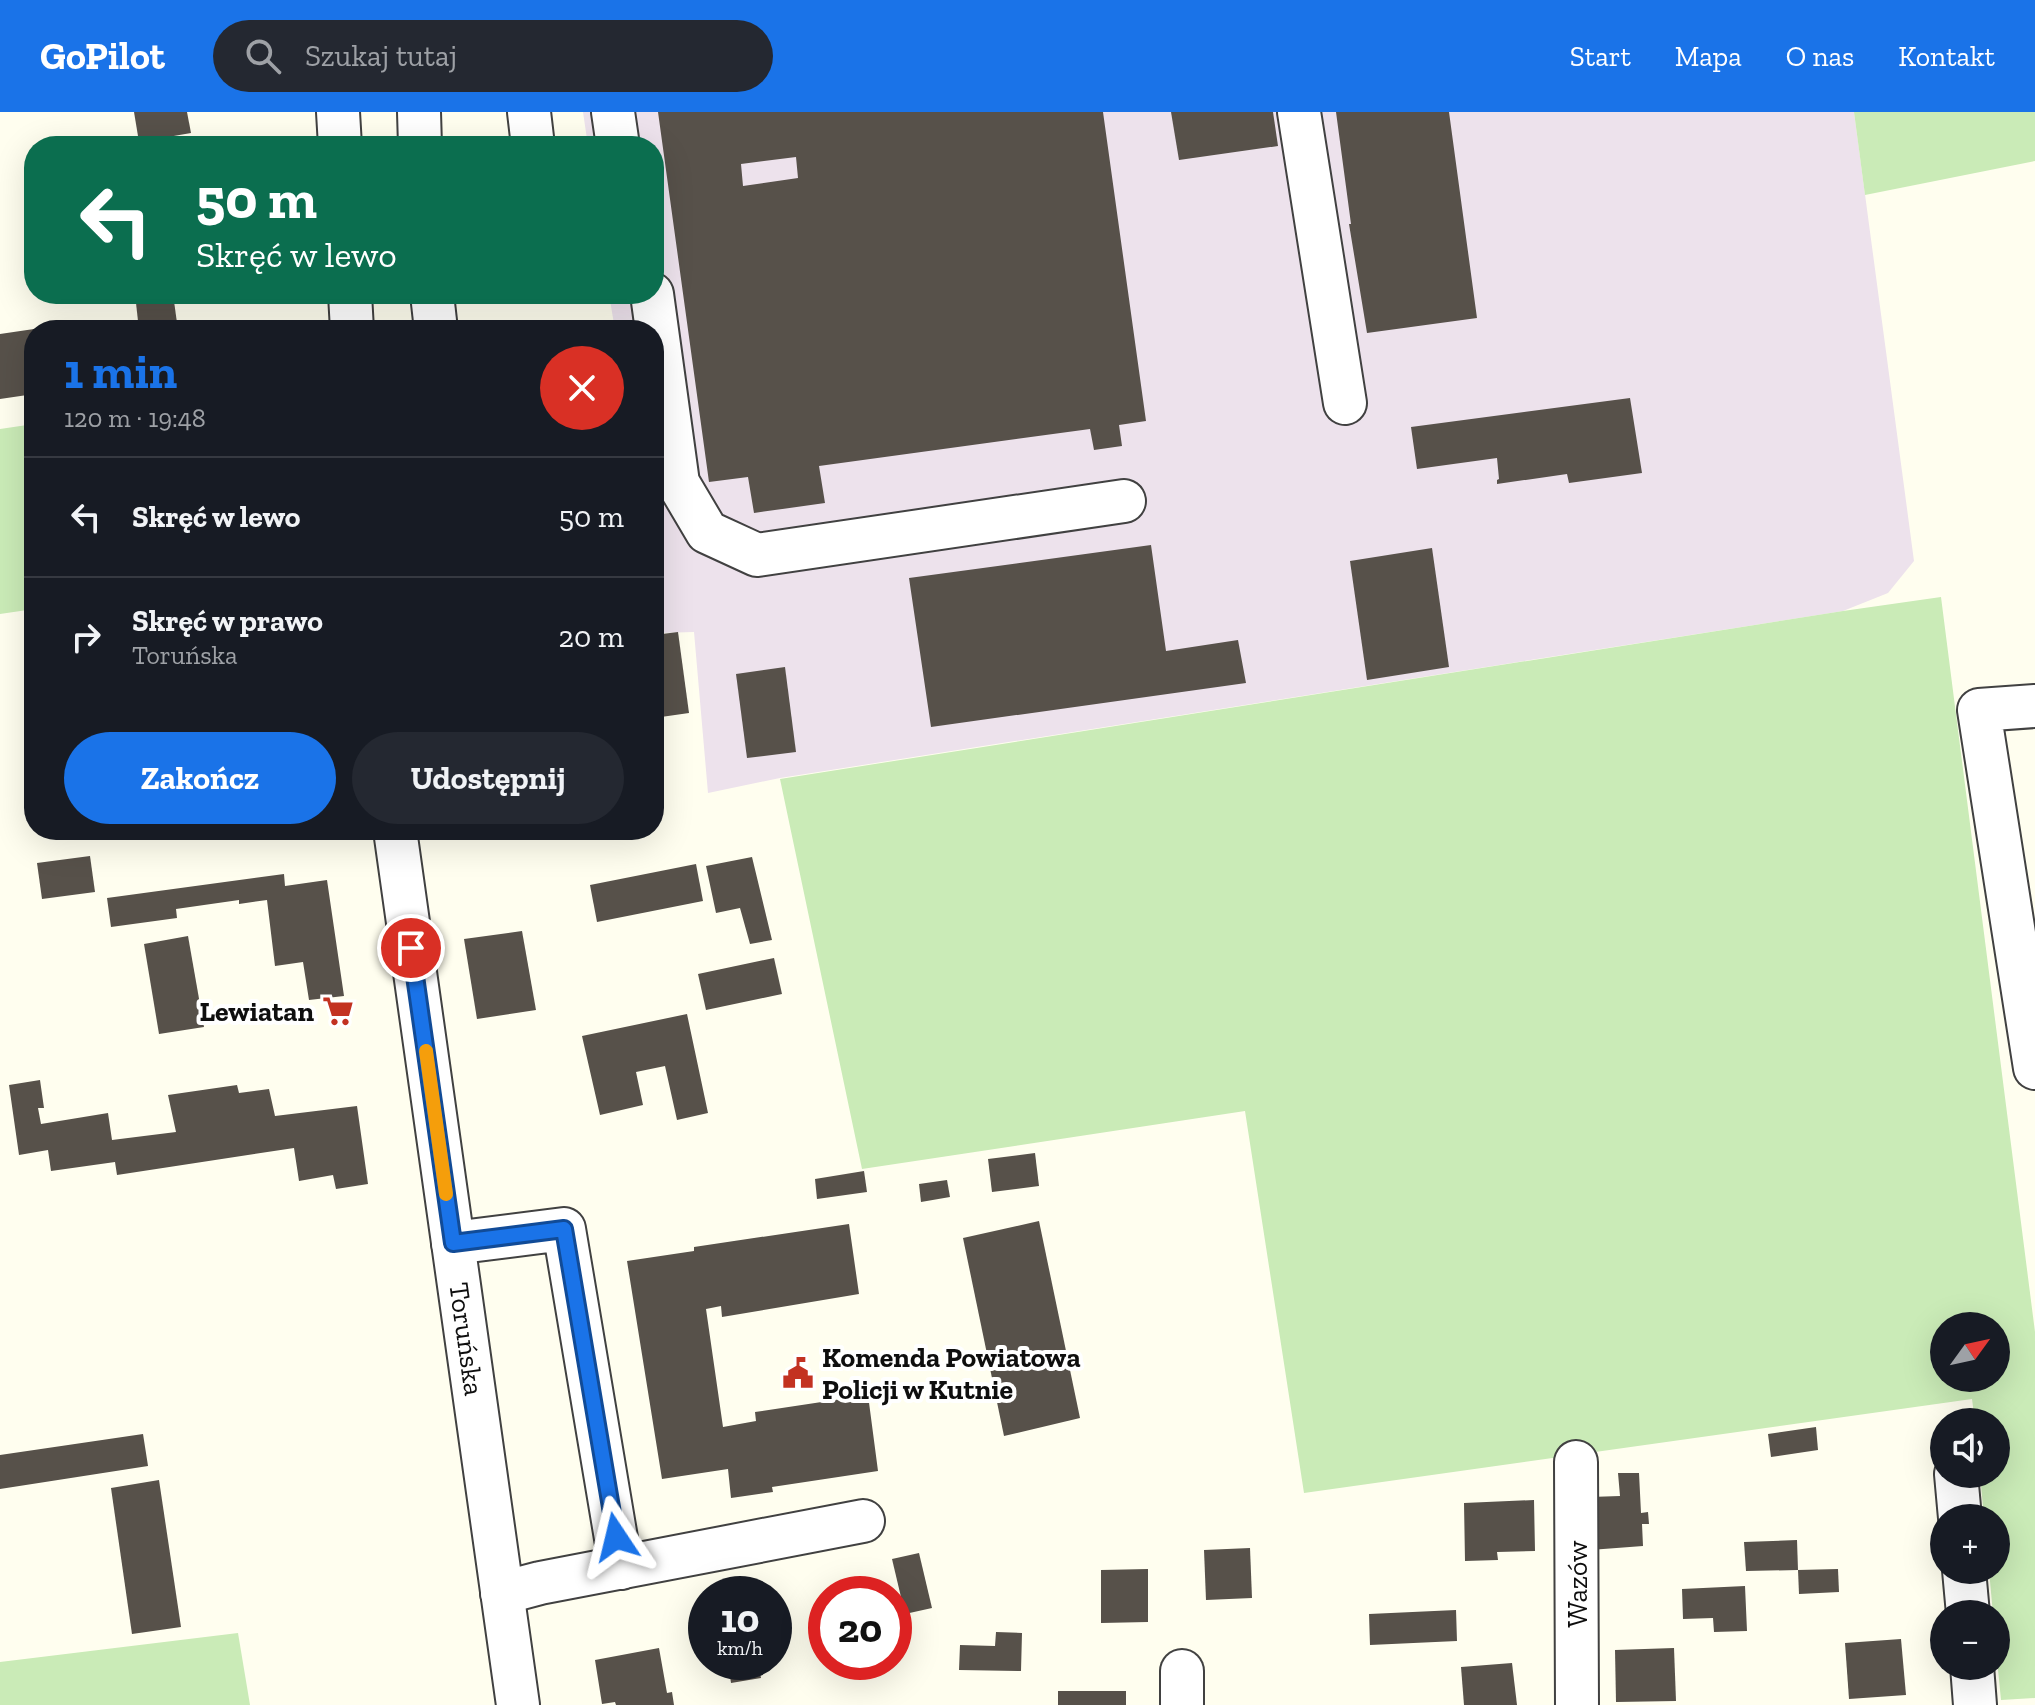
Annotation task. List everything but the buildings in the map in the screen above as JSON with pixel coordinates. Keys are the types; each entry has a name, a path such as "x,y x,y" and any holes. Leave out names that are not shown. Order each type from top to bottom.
{"street":[{"path":"338,112 339,136"},
{"path":"419,112 420,136"},
{"path":"529,112 532,136"},
{"path":"613,112 617,136"},
{"path":"1299,112 1345,403"},
{"path":"664,457 666,484 707,532 757,555 1124,501"},
{"path":"2035,706 1979,710 2035,1068"},
{"name":"Toruńska","path":"396,840 518,1705"},
{"path":"453,1243 564,1229 621,1568"},
{"name":"Wazów","path":"1576,1462 1577,1705"},
{"path":"502,1593 863,1521"},
{"path":"1973,1680 1975,1705"}],"shaded area":[{"path":"583,112 1854,112 1914,561 1888,593 1843,611 780,778 708,793 694,632 664,633 664,320 613,320 611,304 664,304 664,136 587,136"}],"green space":[{"path":"1854,112 2035,112 2035,161 1865,195"},
{"path":"24,425 24,610 0,614 0,429"},
{"path":"1941,597 2035,1332 2035,1698 2001,1700 1999,1680 2010,1680 2010,1600 1992,1600 1990,1584 2010,1584 2010,1504 1983,1504 1981,1488 2010,1488 2010,1408 1973,1408 1972,1399 1304,1493 1245,1111 862,1169 780,779"},
{"path":"238,1633 250,1705 0,1705 0,1662"}],"slow traffic":[{"path":"426,1051 446,1194"}],"place":[{"name":"Lewiatan","path":"338,1011"},
{"name":"Komenda Powiatowa Policji w Kutnie","path":"798,1373"}],"route":[{"path":"411,948 453,1243 564,1229 616,1537"}]}
